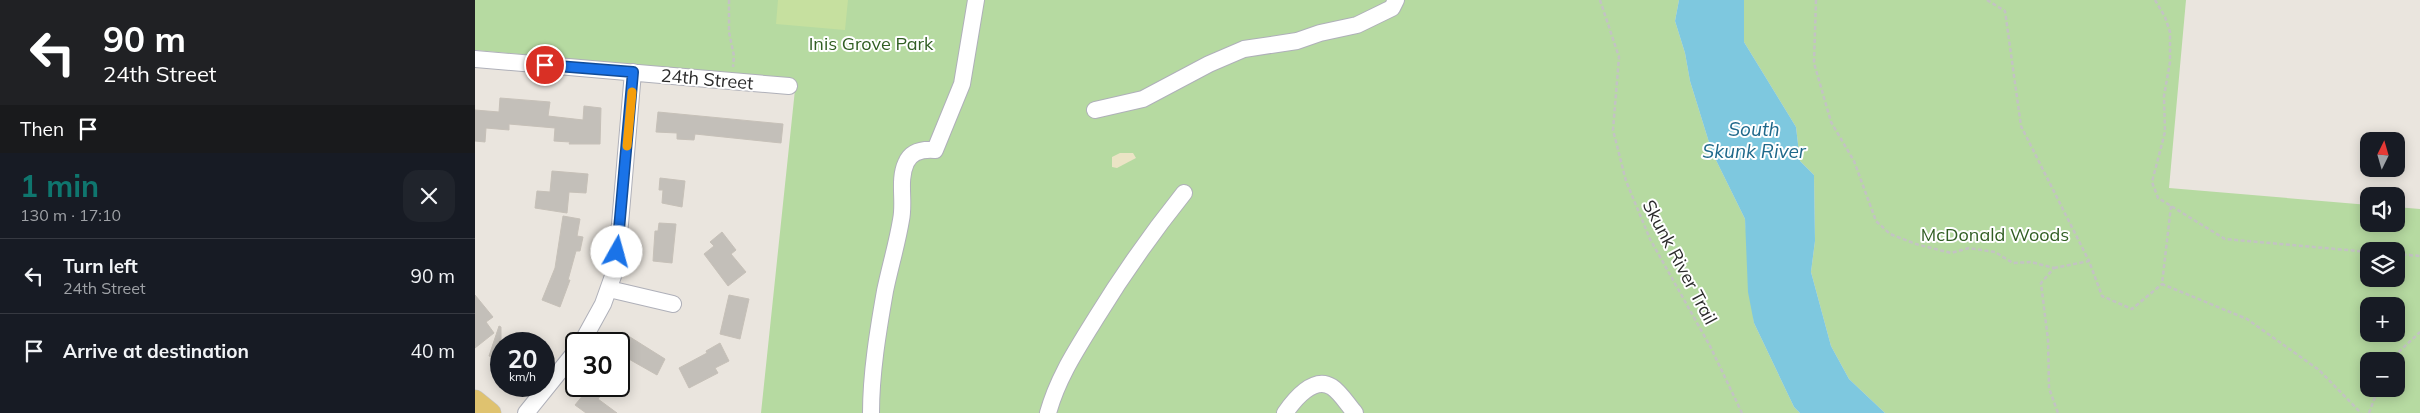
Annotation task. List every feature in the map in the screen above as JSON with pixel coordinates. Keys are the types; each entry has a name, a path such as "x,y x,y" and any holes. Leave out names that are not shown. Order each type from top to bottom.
{"main road":[{"path":"475,400 491,413"}],"street":[{"path":"871,413 872,382 882,311 902,218 903,174 911,155 921,150 935,150 961,84 976,0"},
{"path":"1095,110 1143,100 1209,64 1244,49 1297,41 1320,33 1357,25 1392,8 1396,0"},
{"name":"24th Street","path":"475,59 789,86"},
{"path":"588,332 609,289 620,224 633,72"},
{"path":"1048,413 1066,364 1143,244 1184,193"},
{"path":"609,289 673,304"},
{"path":"526,413 565,365"},
{"path":"1285,413 1304,391 1316,385 1324,384 1332,387 1355,413"}],"path":[{"path":"729,0 729,32 734,56 732,71"},
{"name":"Skunk River Trail","path":"1600,0 1619,57 1613,130 1626,181 1650,239 1710,346 1742,413"},
{"path":"1816,0 1813,63 1831,122 1854,161 1876,221 1889,234 1916,244 1951,253 1969,248 1995,252 2013,263 2031,262 2054,268 2089,261"},
{"path":"1987,0 2005,11 2021,126 2089,261 2103,296 2132,309 2162,284 2171,206"},
{"path":"2155,0 2165,17 2170,32 2170,62 2164,96 2165,132 2151,182 2158,198 2225,239 2360,251"},
{"path":"2405,255 2420,256"},
{"path":"2054,268 2041,283 2048,340 2049,388 2058,413"},
{"path":"2162,284 2247,319 2319,370 2361,413"},
{"path":"2399,352 2420,332"},
{"path":"2369,413 2375,397"}],"green space":[{"name":"Inis Grove Park","path":"475,0 1679,0 1675,21 1685,53 1690,81 1712,152 1745,219 1754,323 1794,407 1800,413 761,413 796,80 475,50"},
{"path":"778,0 848,0 845,30 776,24"},
{"name":"McDonald Woods","path":"1744,0 2186,0 2169,188 2360,204 2360,232 2405,232 2405,208 2420,209 2420,413 1885,413 1849,379 1831,346 1811,272 1815,241 1814,175 1800,161 1796,127 1744,42"}],"sand":[{"path":"1120,153 1133,153 1136,158 1117,168 1112,167 1112,157"}],"water":[{"name":"South Skunk River","path":"1679,0 1744,0 1744,42 1796,127 1800,161 1814,175 1815,241 1811,272 1831,346 1849,379 1885,413 1800,413 1794,407 1754,323 1748,292 1745,219 1712,152 1690,81 1685,53 1675,21"}],"building":[{"path":"500,98 550,102 548,116 583,120 584,106 601,108 600,144 569,144 570,142 554,141 555,128 509,124 509,130 486,128 485,142 475,141 475,110 499,112"},
{"path":"658,112 783,124 781,143 695,134 694,140 677,139 677,133 656,132"},
{"path":"552,171 588,174 586,193 569,192 567,213 535,208 537,191 550,192"},
{"path":"660,178 685,181 682,207 662,203 663,190 659,190"},
{"path":"563,216 580,219 577,236 583,237 580,251 576,251 568,280 570,280 560,307 542,300 555,268"},
{"path":"659,223 676,224 672,263 653,261 655,231 658,231"},
{"path":"722,232 736,250 731,254 746,272 728,286 704,254 714,246 710,242"},
{"path":"475,295 493,317 486,322 493,332 490,332 490,336 475,348"},
{"path":"729,295 749,299 740,339 720,334"},
{"path":"499,326 501,327 501,332 497,332"},
{"path":"630,337 665,359 657,375 630,360"},
{"path":"720,343 729,361 715,368 718,373 689,388 679,368 707,353 706,351"},
{"path":"582,397 600,397 598,399 617,413 586,413 575,405"}],"slow traffic":[{"path":"627,146 632,92"}],"route":[{"path":"545,65 633,72 617,252"}]}
